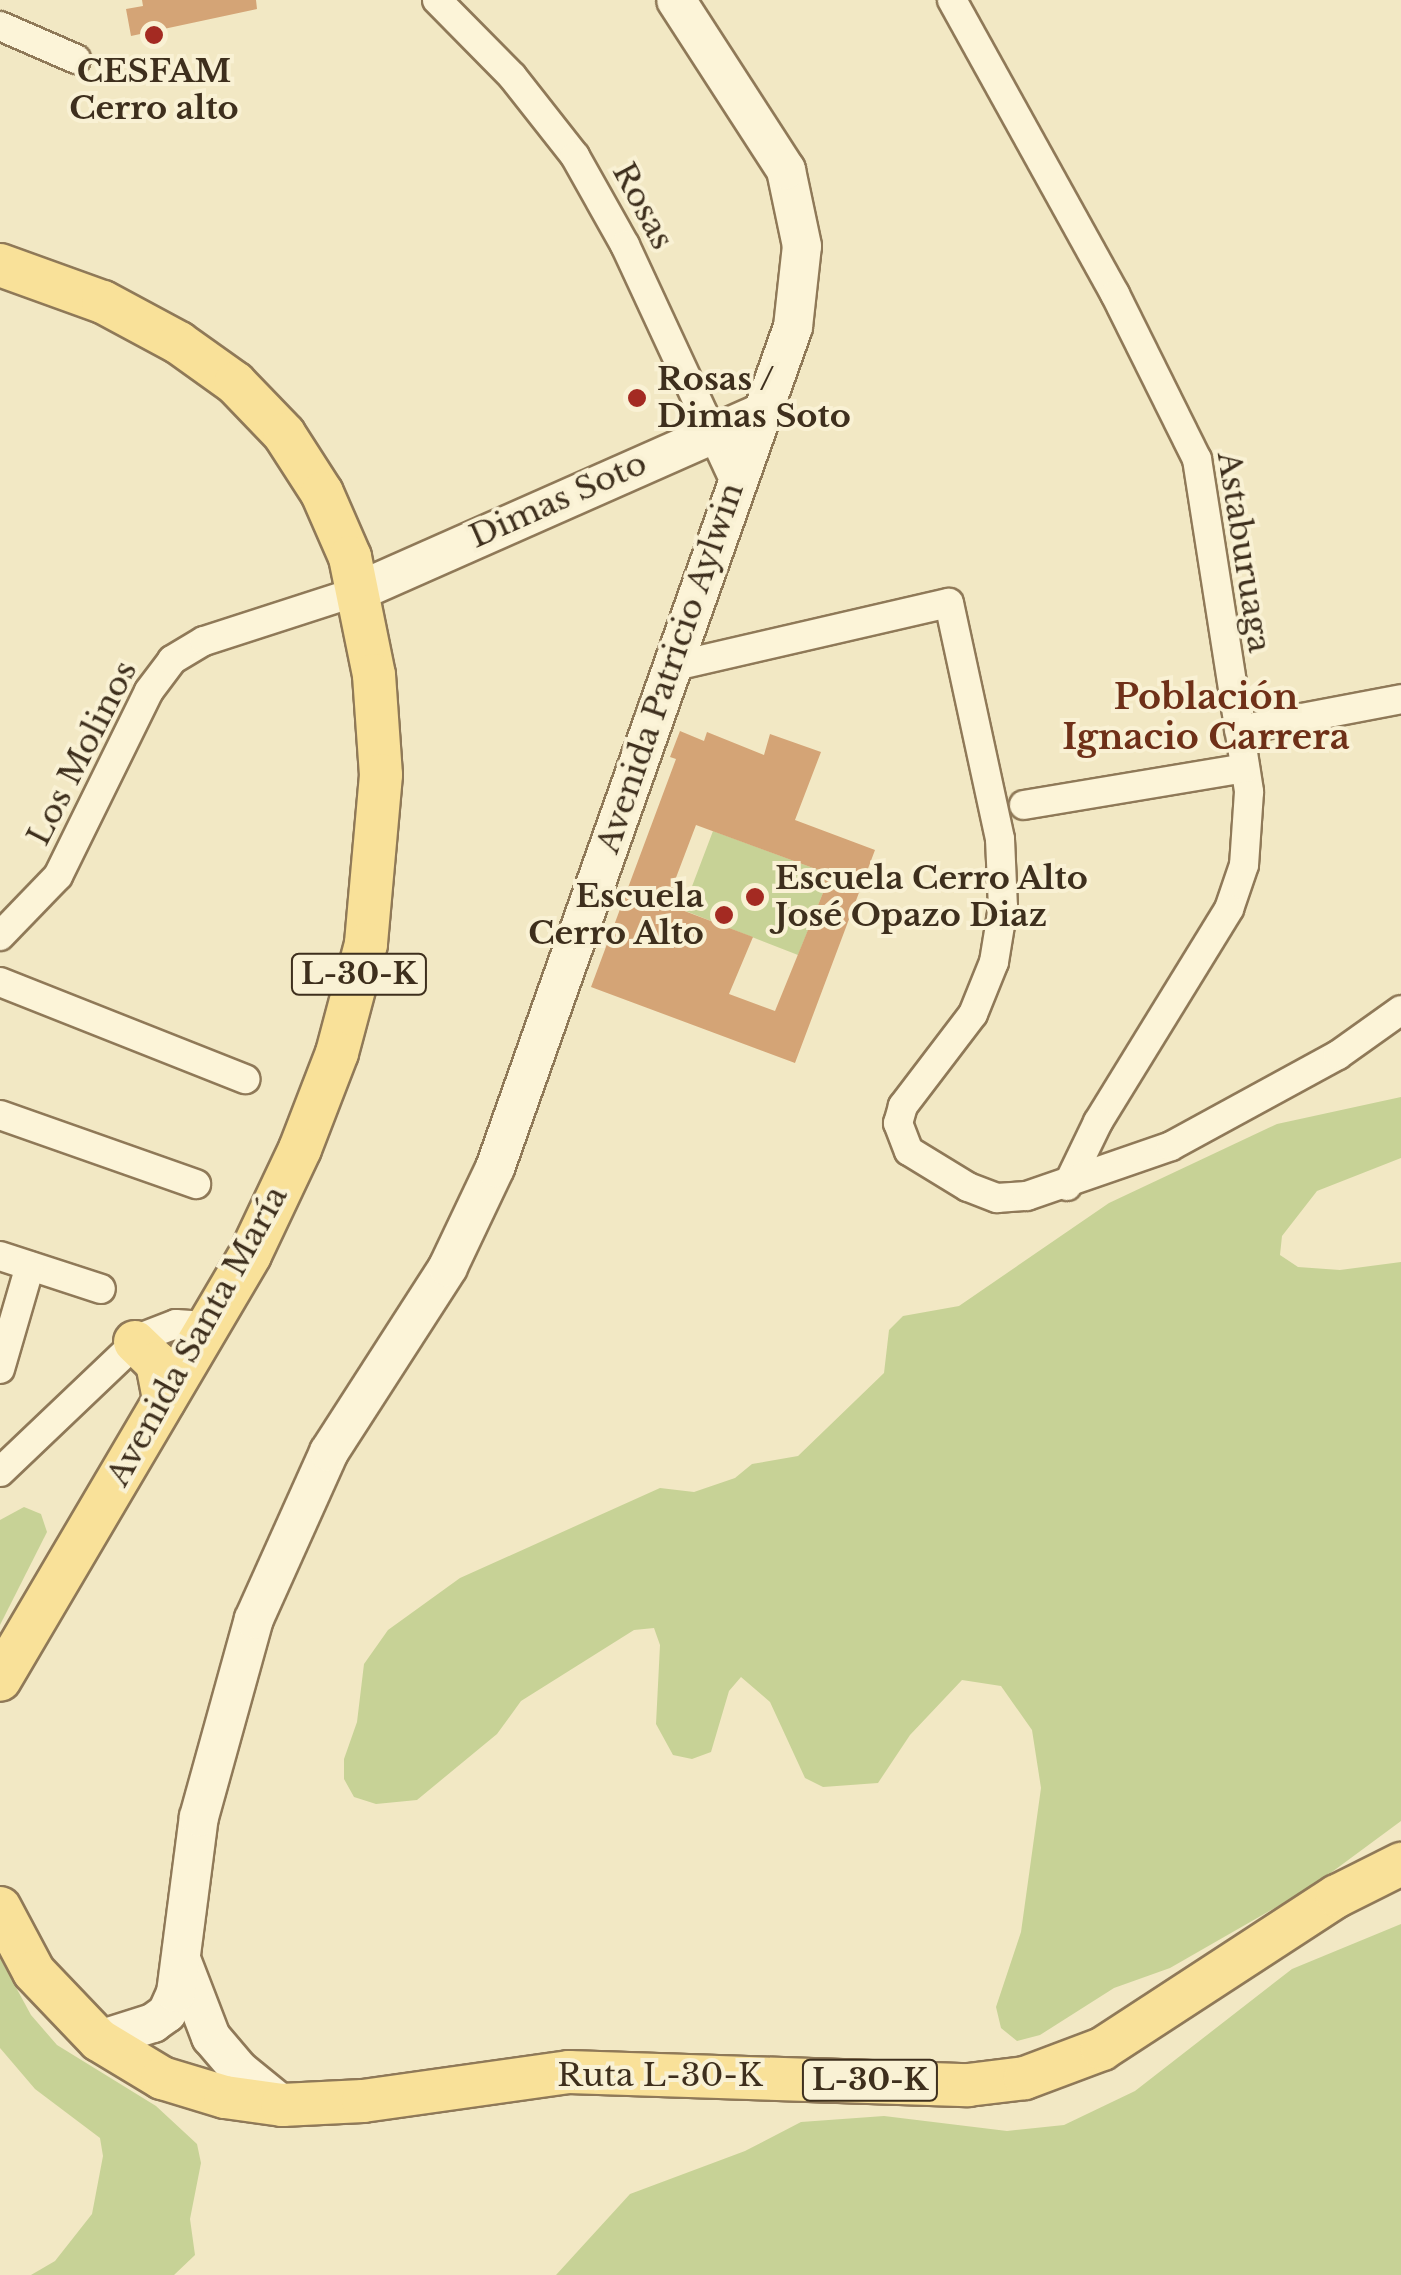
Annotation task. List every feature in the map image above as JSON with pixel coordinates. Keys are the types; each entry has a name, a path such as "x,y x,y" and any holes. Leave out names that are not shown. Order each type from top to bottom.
{"main road":[{"name":"Avenida Santa María","path":"0,264 142,321 235,383 284,434 322,492 359,591 382,775 366,944 337,1053 300,1149 250,1255 0,1680"},
{"path":"134,1342 157,1363 164,1400"},
{"name":"Ruta L-30-K","path":"282,2104 413,2096 569,2072 744,2073 968,2085 1025,2078 1102,2049 1337,1896 1401,1864"},
{"name":"L-30-K","path":"0,1908 34,1972 99,2040 162,2078 225,2097 282,2104"}],"street":[{"name":"Rosas","path":"437,0 512,76 574,156 715,430 734,480"},
{"name":"Avenida Patricio Aylwin","path":"99,2040 168,2012 210,1767 254,1619 329,1452 448,1267 495,1168 799,300 799,218 765,129 676,0"},
{"name":"Astaburuaga","path":"959,2 1115,294 1197,459 1246,768 1248,841 1229,909 1098,1122 1067,1186"},
{"path":"0,26 76,59"},
{"name":"Dimas Soto","path":"359,591 758,414"},
{"name":"Los Molinos","path":"0,936 58,876 149,691 172,660 204,641 359,591"},
{"path":"670,667 949,602 1000,839 1003,906 994,962 974,1014 903,1106 898,1133 918,1157 996,1198 1067,1186 1170,1146 1338,1055 1401,1010"},
{"path":"1239,730 1401,699"},
{"path":"1024,805 1246,768"},
{"path":"0,982 245,1079"},
{"path":"0,1115 196,1184"},
{"path":"0,1256 102,1289"},
{"path":"0,1368 30,1266"},
{"path":"0,1472 134,1342 162,1327 205,1326"},
{"name":"Avenida Patricio Aylwin","path":"179,1952 210,2037 238,2070 282,2104"}],"green space":[{"name":"Escuela Cerro Alto José Opazo Diaz","path":"713,831 824,872 821,881 827,883 798,955 683,910"},
{"path":"1401,1097 1401,1158 1317,1191 1282,1236 1280,1255 1298,1267 1340,1270 1401,1262 1401,1821 1313,1886 1170,1968 1114,1988 1040,2035 1017,2041 1001,2028 996,2007 1021,1932 1041,1788 1032,1730 1001,1686 962,1680 910,1735 878,1783 823,1787 805,1778 770,1702 741,1677 729,1691 711,1752 692,1759 673,1755 656,1724 660,1645 654,1628 634,1630 521,1701 497,1734 417,1800 376,1804 354,1797 344,1779 344,1759 357,1722 364,1664 388,1630 460,1578 660,1488 694,1492 735,1478 752,1464 798,1456 884,1373 889,1330 903,1316 959,1306 1109,1203 1277,1124"},
{"path":"24,1507 41,1514 47,1532 0,1625 0,1520"},
{"path":"1401,1924 1401,2275 556,2275 630,2194 745,2151 801,2122 884,2116 1007,2131 1064,2125 1135,2091 1292,1969"},
{"path":"0,1958 31,2015 57,2045 156,2106 197,2144 201,2163 190,2219 195,2255 174,2275 31,2275 55,2261 92,2214 103,2156 100,2138 35,2089 0,2048"}],"building":[{"name":"CESFAM Cerro alto","path":"142,0 256,0 257,9 131,36 126,9 143,6"},
{"name":"Escuela Cerro Alto","path":"680,731 704,741 707,732 764,755 770,734 821,752 795,820 875,850 795,1063 591,987 676,759 670,757","holes":["696,825 824,872 821,881 827,883 775,1011 729,994 753,937 666,904"]}],"place":[{"name":"CESFAM Cerro alto","path":"154,35"},
{"name":"Rosas / Dimas Soto","path":"637,398"},
{"name":"Escuela Cerro Alto José Opazo Diaz","path":"755,897"},
{"name":"Escuela Cerro Alto","path":"724,915"}],"district":[{"name":"Población Ignacio Carrera","path":"1206,717"}]}
